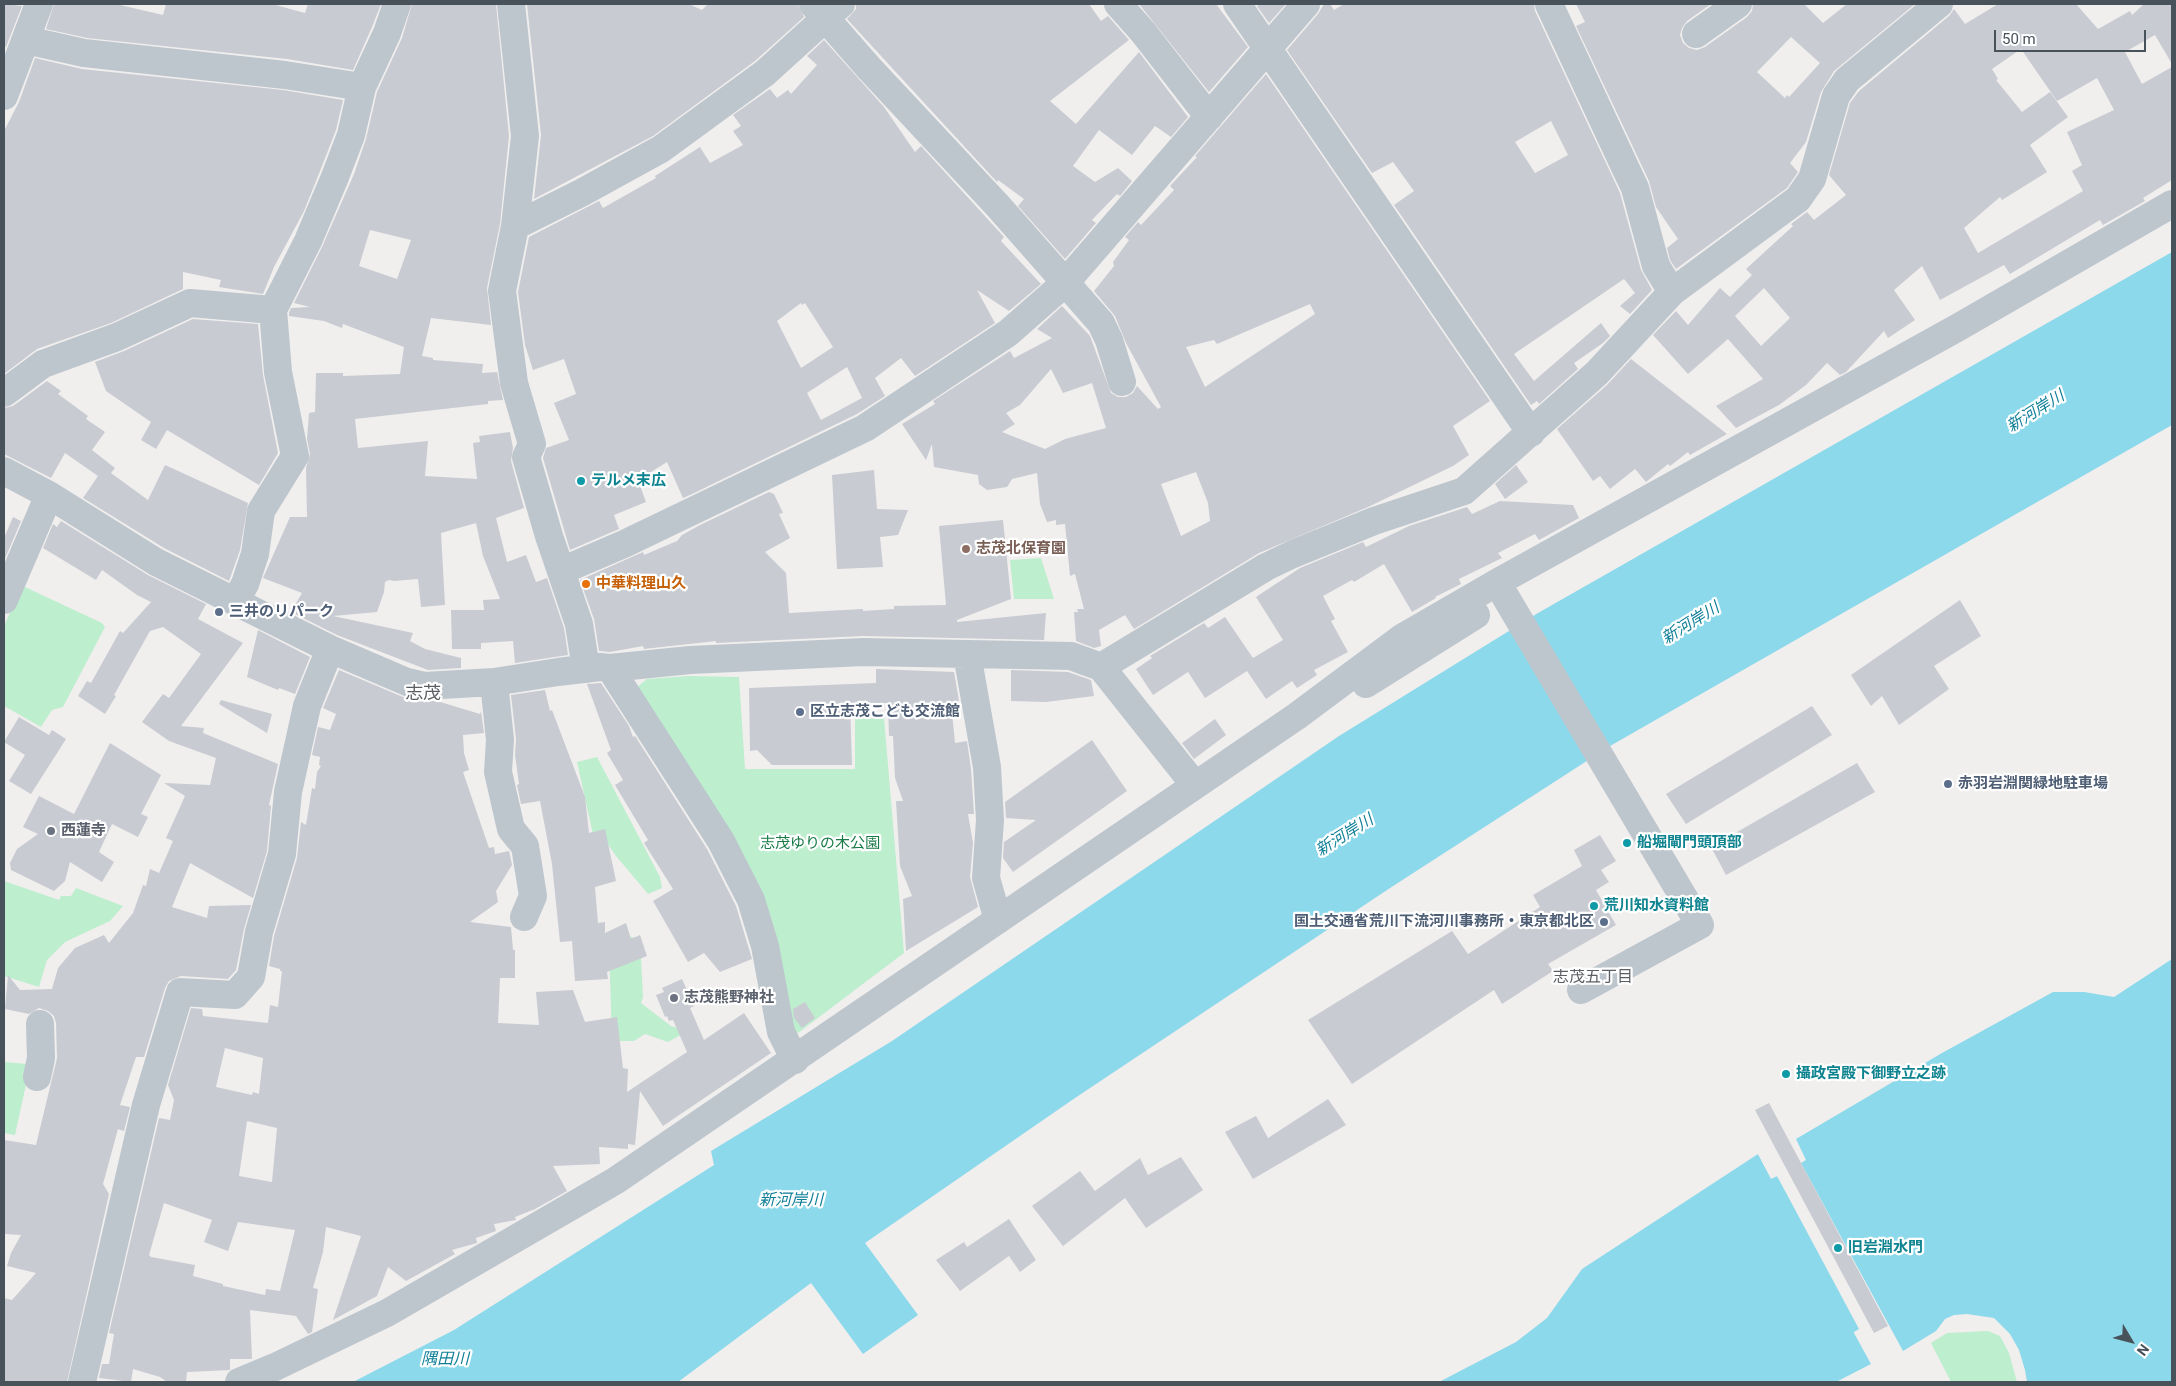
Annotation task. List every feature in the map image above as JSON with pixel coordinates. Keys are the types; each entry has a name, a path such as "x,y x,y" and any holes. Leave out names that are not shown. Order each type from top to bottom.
{"street":[{"path":"4,96 39,4"},
{"path":"235,602 245,584 255,554 261,511 295,456 278,372 273,310 308,241 335,177 351,135 362,87 387,32 397,4"},
{"path":"511,4 525,136 515,226 502,291 512,374 532,444 526,457 561,571 579,624 598,669 721,840 751,900 765,946 781,1032 795,1060"},
{"path":"1118,4 1143,32 1209,117"},
{"path":"1237,4 1531,433"},
{"path":"561,571 624,544 865,428 1008,333 1065,283 1306,4"},
{"path":"1549,4 1634,188 1656,266 1672,292"},
{"path":"1696,34 1738,4"},
{"path":"1101,667 1266,567 1374,521 1464,491 1597,373 1672,292 1798,199 1812,179 1836,96 1847,80 1939,4"},
{"path":"515,226 581,193 661,149 765,73 827,8 869,68 998,206 1101,323 1109,340 1122,382"},
{"path":"26,40 84,54 285,75 362,87"},
{"path":"239,1382 387,1313 615,1182 1194,784 1297,716 1404,637 1498,582 1751,444 2172,204"},
{"path":"4,393 42,364 117,337 190,303 273,310"},
{"path":"1297,716 1346,696 1423,650 1505,596 1631,525 1751,444"},
{"path":"4,470 156,562 330,649 407,682 424,686 494,682 558,672 690,660 854,652 1071,656 1101,667 1194,784"},
{"path":"4,600 49,496"},
{"path":"1505,596 1700,925 1581,990"},
{"path":"82,1382 144,1115 180,992 235,996 251,977 259,932 282,854 290,784 307,706 330,649"},
{"path":"967,654 987,767 990,820 986,878 998,920"},
{"path":"494,682 500,740 498,772 511,829 525,846 533,896 524,917"},
{"path":"37,1077 41,1058 40,1024"}],"green space":[{"path":"1041,558 1054,599 1014,599 1010,560"},
{"path":"21,587 25,587 102,623 105,627 63,707 52,710 41,727 4,706 4,626"},
{"name":"志茂ゆりの木公園","path":"688,676 739,677 745,769 855,769 855,719 884,718 904,953 798,1033 790,1027 775,967 632,691 647,679"},
{"path":"597,757 660,877 662,888 648,894 605,840 594,839 577,762"},
{"path":"4,881 59,900 61,896 71,896 76,888 123,906 110,921 65,942 47,960 39,987 4,976"},
{"path":"615,934 636,938 641,959 643,997 641,1003 671,1026 688,1031 668,1042 645,1034 634,1041 612,1041 609,945"},
{"path":"4,1062 27,1064 27,1080 15,1135 4,1133"},
{"path":"1988,1331 2000,1336 2009,1353 2017,1382 1951,1382 1931,1343 1947,1333"}],"water":[{"name":"新河岸川","path":"2172,252 2172,425 1610,746 1390,888 1075,1098 865,1243 918,1315 863,1354 811,1283 678,1382 353,1382 454,1330 714,1165 711,1151 892,1041 1339,736 1538,613"},
{"path":"2172,959 2172,1382 2027,1382 2019,1350 2010,1334 1994,1318 1967,1314 1954,1315 1945,1319 1936,1331 1903,1351 1801,1163 1806,1160 1796,1139 1942,1053 2053,992 2084,992 2114,997"},
{"path":"1758,1154 1771,1178 1777,1176 1870,1324 1854,1333 1871,1364 1836,1382 1439,1382 1516,1342 1547,1318 1582,1269"}],"pier":[{"path":"1757,1152 1760,1152 1772,1175 1787,1170 1871,1326 1857,1333 1873,1366 1854,1332 1859,1329 1777,1176 1771,1179"}],"building":[{"path":"4,4 22,6 6,47 4,46"},
{"path":"54,4 116,4 163,15 166,4 272,4 305,13 308,4 381,4 353,70 287,59 87,38 46,29"},
{"path":"412,4 496,4 509,136 500,224 487,288 491,325 431,318 422,356 433,358 433,360 483,364 482,373 497,372 503,400 488,401 488,404 355,419 358,448 428,441 425,476 477,479 473,443 480,442 479,436 510,432 513,448 511,461 524,508 496,518 507,562 526,555 536,582 547,578 564,628 568,655 515,663 513,641 481,643 481,649 452,649 451,610 484,610 483,600 500,599 483,556 476,523 441,533 445,605 421,607 418,579 389,580 385,582 384,592 377,612 333,616 413,633 410,641 425,649 461,658 461,668 428,670 337,635 291,612 302,593 263,578 290,517 307,517 306,468 310,454 307,439 309,413 315,412 316,373 343,373 343,376 400,374 404,347 343,324 342,328 324,321 289,316 289,313 291,308 310,307 294,303 322,247 354,174 366,139 377,92 402,38","holes":["370,230 411,240 397,279 359,266"]},
{"path":"527,4 689,4 702,10 708,4 798,4 804,17 755,61 653,136 534,199 541,135"},
{"path":"856,4 1089,4 1101,21 1108,16 1129,40 1050,101 1076,124 1139,52 1188,117 1171,137 1155,126 1132,155 1099,130 1073,166 1095,182 1118,168 1132,181 1120,196 1117,194 1092,220 1096,223 1065,259 1018,206 1024,199 998,180 997,182 847,19 856,9"},
{"path":"1139,4 1216,4 1248,47 1209,92"},
{"path":"1260,4 1286,4 1269,23 1257,6"},
{"path":"1324,4 1330,4 1334,10 1344,4 1534,4 1535,11 1620,193 1641,270 1652,290 1630,314 1620,306 1635,293 1624,279 1514,354 1534,381 1601,323 1610,336 1574,363 1578,369 1539,404 1537,401 1531,405 1394,205 1414,191 1393,162 1372,173 1287,50 1318,14","holes":["1551,121 1568,155 1535,173 1515,142"]},
{"path":"1576,4 1711,4 1687,21 1682,28 1680,35 1683,43 1689,48 1697,50 1705,47 1747,17 1752,11 1753,4 1804,4 1823,23 1847,4 1915,4 1834,71 1821,92 1806,142 1790,163 1798,172 1787,188 1676,269 1670,260 1667,248 1678,239 1656,207 1649,181 1576,26 1585,22","holes":["1791,37 1820,63 1789,97 1787,95 1785,98 1757,72"]},
{"path":"1998,4 2076,4 2098,29 2130,11 2132,15 2144,4 2172,4 2172,64 2155,35 2125,52 2142,84 2172,67 2172,180 2143,198 2145,201 2103,225 2100,220 2010,274 2004,265 1940,300 1922,266 1894,290 1915,320 1888,338 1884,331 1846,372 1840,375 1827,363 1806,385 1779,405 1736,428 1716,406 1763,379 1728,339 1688,374 1653,335 1676,311 1688,325 1720,288 1730,297 1752,275 1746,269 1793,226 1791,224 1807,212 1814,220 1846,195 1829,175 1850,103 1859,91 1949,16 1954,9 1965,24","holes":["2021,49 2057,101 2097,78 2114,110 2067,132 2082,165 2072,171 2083,191 1978,253 1964,228 2000,197 2002,200 2047,172 2030,145 2068,117 2050,92 2022,112 1996,80 1998,79 1992,69","1764,288 1790,318 1761,346 1735,316"]},
{"path":"824,40 884,107 915,152 921,146 1004,237 1001,241 1041,284 1009,311 977,290 995,323 915,376 901,358 875,378 885,396 857,414 690,495 683,498 667,462 638,480 646,502 614,515 619,529 570,550 543,458 546,448 569,440 554,403 576,394 564,359 533,370 525,345 518,292 529,237 599,201 603,208 656,178 655,176 700,147 710,163 743,145 733,131 741,126 733,115 770,89 777,98 788,90 791,94 817,65 807,56","holes":["801,303 802,305 805,303 833,347 801,368 777,321","847,367 862,398 821,420 807,393"]},
{"path":"35,58 82,69 283,90 343,100 336,130 304,211 274,267 263,294 219,287 221,280 183,272 183,289 111,323 37,349 4,374 4,131 19,102"},
{"path":"1266,74 1490,401 1453,426 1469,455 1453,466 1368,507 1259,553 1134,629 1125,615 1099,630 1101,646 1094,648 1076,641 1074,612 1078,612 1077,609 1084,609 1075,574 1070,576 1065,524 1056,525 1056,520 1047,522 1040,504 1037,473 1012,479 1007,487 987,490 979,484 978,475 934,467 932,444 926,460 902,424 935,404 933,401 1010,351 1014,358 1052,338 1037,329 1062,306 1090,336 1111,393 1118,397 1126,397 1133,393 1137,386 1158,409 1161,407 1126,343 1115,316 1094,291 1114,266 1113,262 1129,240 1125,237 1138,222 1141,225 1174,190 1170,186 1197,157 1195,156","holes":["1310,304 1315,314 1205,387 1186,347 1214,340 1217,344","1051,369 1063,393 1092,383 1106,428 1065,439 1045,449 1002,432 1015,424 1006,413 1020,405","1196,472 1208,503 1210,521 1181,536 1161,484"]},
{"path":"193,319 258,324 263,375 278,453 259,485 167,430 156,449 141,440 151,422 106,391 95,362 124,351"},
{"path":"1631,359 1727,434 1690,455 1688,452 1670,466 1668,464 1646,482 1635,469 1610,489 1600,476 1593,481 1557,429 1607,385"},
{"path":"47,381 61,391 58,394 88,416 86,419 105,432 92,450 115,468 111,473 148,500 165,465 248,503 240,550 229,581 164,548 83,498 98,476 65,453 51,478 4,454 4,408 13,406"},
{"path":"1516,465 1528,482 1505,499 1495,484"},
{"path":"874,470 877,509 908,510 898,535 880,537 883,567 837,569 832,475"},
{"path":"769,492 774,494 783,513 779,514 790,538 765,552 786,573 789,613 863,609 863,611 894,609 894,606 946,605 939,526 1003,520 1011,599 957,620 957,622 1046,613 1044,640 863,636 716,643 716,641 644,649 643,646 610,652 599,651 594,619 580,580 643,552 644,555 677,541 682,535 700,525"},
{"path":"1500,501 1573,505 1579,518 1539,540 1535,534 1498,553 1502,558 1459,579 1461,584 1435,597 1412,612 1384,564 1354,582 1352,580 1323,596 1335,619 1331,621 1348,652 1314,670 1317,675 1297,688 1292,681 1266,699 1247,671 1205,698 1188,672 1153,695 1136,669 1152,658 1150,656 1204,623 1208,628 1225,617 1253,658 1283,640 1256,597 1300,568 1363,542 1366,547 1409,526 1467,507 1472,514"},
{"path":"13,517 21,521 4,561 4,538"},
{"path":"61,521 148,575 206,604 198,619 243,643 181,726 204,728 203,733 278,764 269,805 271,806 267,851 253,898 190,863 172,907 207,918 209,906 251,905 236,970 228,979 181,976 169,981 165,988 144,1057 136,1057 120,1105 130,1107 124,1131 118,1129 103,1184 109,1194 67,1382 4,1382 4,1298 12,1300 36,1273 7,1266 11,1253 21,1235 4,1234 4,1140 36,1145 57,1058 54,1016 48,1011 39,1008 29,1014 5,1009 8,975 20,990 52,989 58,968 75,948 104,935 109,943 133,913 143,885 146,886 150,869 159,873 173,841 166,838 185,796 164,783 210,785 216,758 169,741 142,722 163,694 169,698 201,654 163,627 150,631 105,714 78,696 87,681 91,683 120,631 123,633 151,602 137,595 102,570 96,580 43,548 53,524 57,527"},
{"path":"1960,600 1981,636 1934,666 1949,689 1899,725 1882,696 1871,706 1851,675"},
{"path":"258,630 310,657 295,694 279,688 278,690 247,677"},
{"path":"876,669 954,672 959,701 951,702 955,743 967,741 971,769 974,814 968,814 973,843 970,877 978,907 906,951 903,899 912,896 900,866 896,801 903,801 895,778 893,736 889,736 888,703 850,703 852,765 772,765 757,750 750,751 749,688 876,683"},
{"path":"339,670 403,697 421,701 437,701 480,714 481,711 484,733 463,735 464,753 469,770 463,772 489,848 494,847 495,854 509,851 512,865 496,891 498,902 470,922 511,927 513,950 515,950 515,978 500,978 498,1023 539,1025 536,992 573,990 585,1022 617,1017 623,1068 628,1069 627,1092 687,1052 673,1020 669,1021 667,1016 665,1017 656,995 664,992 662,988 682,979 694,1006 690,1008 704,1040 744,1013 771,1053 663,1126 640,1091 635,1145 628,1144 628,1149 599,1147 600,1164 553,1166 567,1191 535,1209 515,1217 516,1220 494,1224 496,1231 476,1238 477,1243 452,1250 455,1254 406,1281 388,1267 377,1296 333,1320 361,1236 326,1227 323,1252 313,1288 318,1289 312,1332 308,1334 296,1316 250,1310 252,1359 230,1359 230,1370 187,1372 186,1382 167,1382 160,1377 133,1369 131,1382 99,1378 102,1364 109,1364 114,1334 109,1333 159,1118 170,1120 174,1100 168,1085 191,1008 202,1009 203,1016 268,1023 270,1005 278,1007 282,971 269,966 274,936 297,858 301,822 306,825 312,788 315,789 317,772 321,766 319,765 320,757 312,755 318,727 330,730 336,714 323,708","holes":["225,1048 263,1058 259,1094 253,1092 252,1095 216,1087","247,1121 277,1128 272,1182 239,1176","164,1203 212,1220 204,1242 228,1251 238,1222 295,1230 280,1291 266,1289 265,1295 223,1286 223,1284 193,1276 195,1265 151,1257 149,1255"]},
{"path":"1011,670 1068,672 1091,680 1094,696 1046,702 1011,701"},
{"path":"601,683 629,726 633,737 635,736 707,849 736,906 752,959 720,972 704,953 688,962 653,901 673,889 644,843 648,840 615,785 623,780 607,753 611,750 587,684"},
{"path":"545,690 550,711 552,710 585,797 589,833 605,829 616,881 595,887 598,923 605,922 605,933 626,923 631,939 640,935 647,956 607,972 608,979 575,981 572,941 560,942 552,864 540,801 521,804 517,785 519,784 515,755 516,739 511,695"},
{"path":"221,700 272,714 267,733 219,704"},
{"path":"1812,706 1832,735 1686,824 1666,794"},
{"path":"19,717 49,735 52,730 66,739 31,794 9,781 25,755 4,742"},
{"path":"1215,719 1226,735 1194,759 1182,743"},
{"path":"1092,740 1127,791 1013,872 1003,858 1004,842 1036,820 1006,818 1005,802"},
{"path":"110,743 161,775 141,814 148,817 138,837 112,824 99,852 114,862 102,882 70,862 65,881 54,891 11,870 10,863 17,849 38,834 23,827 39,796 74,814"},
{"path":"1857,763 1875,792 1726,875 1711,847"},
{"path":"1600,835 1616,861 1601,870 1609,882 1596,890 1616,925 1548,964 1553,971 1502,1004 1494,990 1352,1084 1308,1020 1452,931 1468,954 1540,907 1533,895 1582,866 1574,850"},
{"path":"805,1002 815,1018 802,1028 794,1018 793,1009"},
{"path":"1328,1099 1346,1125 1253,1179 1225,1132 1256,1116 1268,1138"},
{"name":"旧岩淵水門","path":"1769,1103 1888,1326 1874,1333 1755,1110"},
{"path":"1181,1157 1203,1190 1146,1228 1125,1198 1063,1246 1032,1206 1080,1171 1095,1191 1140,1158 1148,1175"},
{"path":"1009,1219 1036,1260 1020,1272 1009,1256 960,1291 936,1260 964,1242 967,1247"}],"place":[{"name":"テルメ末広","path":"581,481"},
{"name":"志茂北保育園","path":"966,549"},
{"name":"中華料理山久","path":"586,584"},
{"name":"三井のリパーク","path":"219,612"},
{"name":"区立志茂こども交流館","path":"800,712"},
{"name":"赤羽岩淵関緑地駐車場","path":"1948,784"},
{"name":"西蓮寺","path":"51,831"},
{"name":"船堀閘門頭頂部","path":"1627,843"},
{"name":"荒川知水資料館","path":"1594,906"},
{"name":"国土交通省荒川下流河川事務所・東京都北区","path":"1604,922"},
{"name":"志茂熊野神社","path":"674,998"},
{"name":"攝政宮殿下御野立之跡","path":"1786,1074"},
{"name":"旧岩淵水門","path":"1838,1248"}],"district":[{"name":"志茂","path":"423,694"},
{"name":"志茂五丁目","path":"1593,978"}],"water label":[{"name":"隅田川","path":"445,1360"}]}
